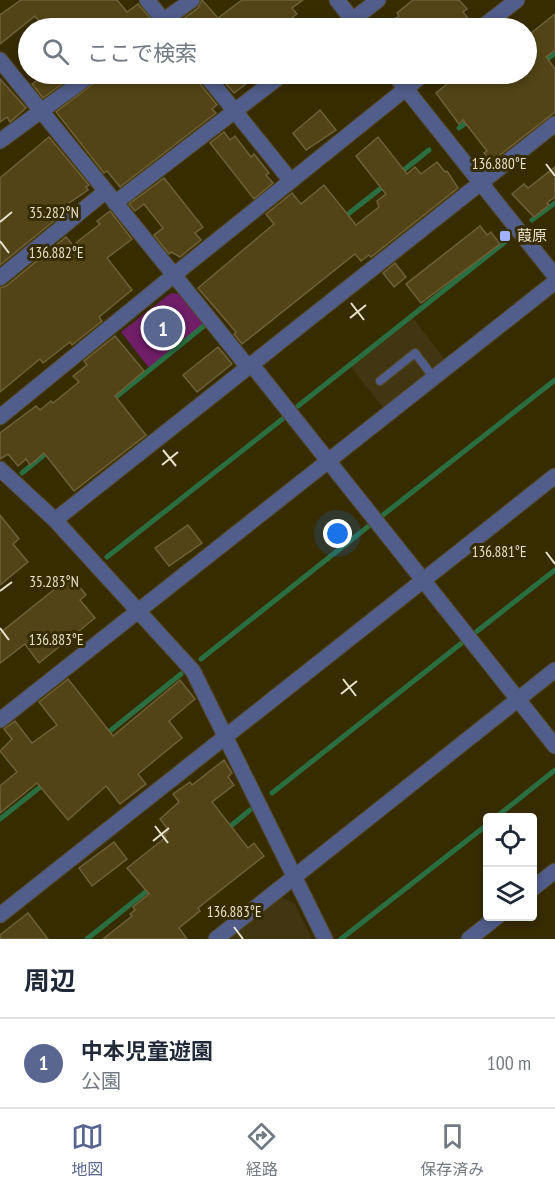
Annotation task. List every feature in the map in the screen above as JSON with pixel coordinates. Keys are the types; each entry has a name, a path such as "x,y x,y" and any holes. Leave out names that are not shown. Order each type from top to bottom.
{"street":[{"path":"147,0 157,18"},
{"path":"171,18 192,0"},
{"path":"337,0 347,18"},
{"path":"359,18 378,0"},
{"path":"494,18 517,0"},
{"path":"0,60 18,82"},
{"path":"19,84 328,461 555,746"},
{"path":"0,141 78,84"},
{"path":"213,84 291,181"},
{"path":"0,278 270,84"},
{"path":"403,84 555,276"},
{"path":"0,417 411,84"},
{"path":"55,520 555,124"},
{"path":"0,720 555,282"},
{"path":"0,469 55,520 193,671 325,939"},
{"path":"0,915 555,476"},
{"path":"216,939 555,670"},
{"path":"537,885 555,871"},
{"path":"469,939 492,921"}],"lane":[{"path":"380,381 415,353 434,378"}],"shaded area":[{"path":"171,293 181,294 205,324 149,368 121,332"},
{"path":"413,318 446,361 385,410 351,367"},
{"path":"282,897 295,904 312,939 229,939"}],"building":[{"path":"21,0 117,0 127,12 138,4 150,18 36,18 35,16 18,18 18,30 0,44 0,15"},
{"path":"202,0 218,18 184,18 198,8"},
{"path":"242,0 303,0 292,8 297,14 292,18 218,18"},
{"path":"413,0 459,0 467,9 463,12 468,18 396,18 399,16 397,13"},
{"path":"555,14 555,50 546,57 555,69 555,112 491,162 484,153 487,151 463,120 459,124 436,93 447,84 537,84 537,28"},
{"path":"0,79 26,108 10,122 7,117 0,122"},
{"path":"32,84 62,84 43,98"},
{"path":"93,84 200,84 217,105 212,109 216,113 120,187 107,171 104,173 56,112"},
{"path":"226,84 246,84 234,93"},
{"path":"320,110 336,130 306,150 293,133"},
{"path":"224,132 230,140 235,136 251,157 254,154 269,173 266,175 273,183 254,199 210,143"},
{"path":"49,137 89,185 86,187 88,190 50,216 54,221 0,265 0,178"},
{"path":"378,137 407,174 415,167 421,174 437,162 445,172 447,171 458,188 371,257 369,255 361,261 355,254 242,344 234,334 236,332 198,288 274,224 266,214 292,193 301,204 324,185 356,225 379,207 377,201 386,194 356,156"},
{"path":"555,167 555,197 534,217 512,194 524,184 528,188"},
{"path":"164,178 203,227 195,233 201,240 180,257 171,252 169,254 154,235 163,228 144,204 135,211 129,204"},
{"path":"110,211 132,239 107,258 132,290 99,317 102,321 72,345 70,342 43,363 40,359 0,392 0,288 6,286 66,237 73,245 100,224 97,221"},
{"path":"480,226 487,235 491,232 500,244 421,303 406,284"},
{"path":"395,263 406,277 394,287 383,273"},
{"path":"115,336 144,371 115,396 146,435 74,491 44,453 30,465 26,459 18,466 8,454 0,459 0,433 36,406 40,410 51,401 53,403 79,382 73,376 87,365 84,361"},
{"path":"218,347 232,364 197,392 183,375"},
{"path":"0,515 19,539 13,544 28,562 0,585"},
{"path":"188,525 202,543 169,566 155,548"},
{"path":"71,576 86,595 80,600 95,618 39,663 25,644 0,663 0,633"},
{"path":"68,679 113,736 180,680 195,699 169,721 182,738 138,774 146,784 120,804 106,786 68,820 37,783 0,813 0,786 17,772 0,751 12,739 4,729 15,721 32,743 57,725 39,702"},
{"path":"224,760 232,773 228,777 234,785 212,802 248,848 254,843 264,856 198,908 200,911 179,928 187,939 103,939 132,916 130,914 135,910 133,907 149,894 127,868 166,837 164,835 168,831 167,828 160,819 179,802 173,794 190,782 192,785"},
{"path":"114,842 127,859 92,886 79,868"},
{"path":"28,913 48,939 0,939 0,935"}],"waterway":[{"path":"542,63 555,53"},
{"path":"459,128 471,119"},
{"path":"400,173 429,150"},
{"path":"343,218 385,185"},
{"path":"532,220 555,203"},
{"path":"298,406 505,242"},
{"path":"111,401 205,325"},
{"path":"383,515 555,380"},
{"path":"107,557 285,417"},
{"path":"22,473 50,450"},
{"path":"201,659 370,525"},
{"path":"476,632 555,570"},
{"path":"272,793 463,642"},
{"path":"105,735 181,674"},
{"path":"501,813 555,770"},
{"path":"0,819 44,784"},
{"path":"226,830 250,810"},
{"path":"341,939 483,828"},
{"path":"87,939 152,887"}],"place":[{"name":"葭原","path":"505,236"},
{"name":"中本児童遊園","path":"163,328"}]}
